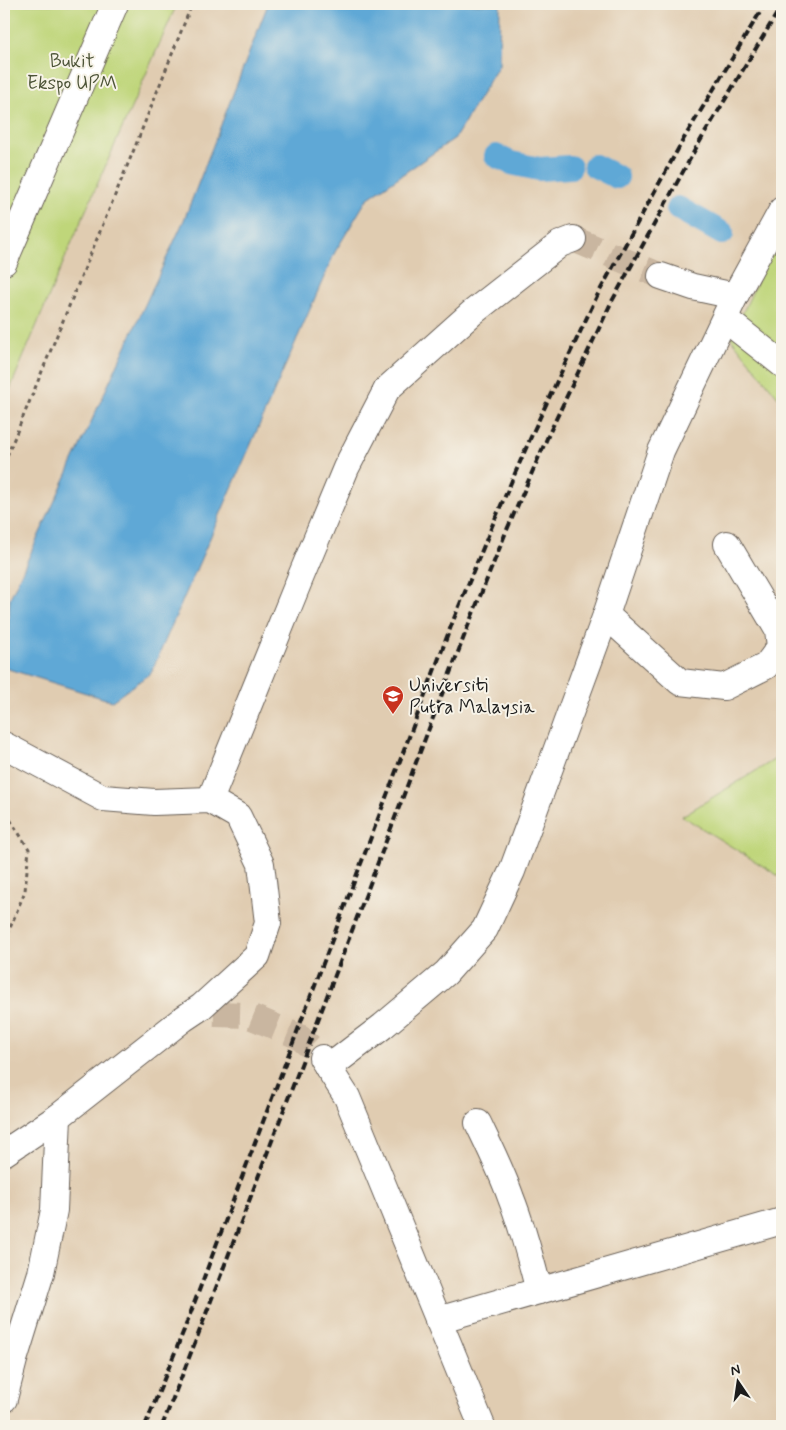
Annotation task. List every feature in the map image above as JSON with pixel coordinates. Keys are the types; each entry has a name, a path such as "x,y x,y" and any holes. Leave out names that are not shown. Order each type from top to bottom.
{"street":[{"path":"4,262 115,4"},
{"path":"482,1426 347,1097 325,1063 383,1026 446,973 485,929 512,871 606,615 660,451 730,308 782,210"},
{"path":"210,800 343,477 387,388 472,313 560,244 573,239"},
{"path":"661,276 693,287 730,308 782,364"},
{"path":"606,615 680,682 724,687 766,666 780,647 778,630 727,544"},
{"path":"4,745 103,798 154,802 210,800 238,816 262,864 268,923 257,956 201,1007 58,1117 4,1153"},
{"path":"183,1019 214,1014"},
{"path":"4,1399 41,1273 54,1210 58,1117"},
{"path":"478,1123 498,1164 511,1197 525,1237 539,1291"},
{"path":"438,1320 782,1221"}],"path":[{"path":"4,462 136,147 192,4"},
{"path":"4,815 9,818 29,849 24,890 4,942"}],"shaded area":[{"name":"Universiti Putra Malaysia","path":"4,4 782,4 782,1426 4,1426"}],"green space":[{"name":"Bukit Ekspo UPM","path":"4,4 177,4 71,244 4,403"},
{"path":"782,228 782,402 731,338"},
{"path":"782,755 782,878 682,816"}],"water":[{"path":"268,4 500,4 499,65 455,138 367,199 335,252 151,673 112,701 5,668 10,598 184,220"}],"waterway":[{"path":"496,156 511,163 539,169 570,167"},
{"path":"595,166 617,177"},
{"path":"678,208 722,233"}],"tunnel":[{"path":"573,239 661,276"},
{"path":"214,1014 247,1015 300,1037 322,1058"}],"railway":[{"path":"145,1426 184,1330 453,621 492,526 534,430 597,296 683,140 765,4"},
{"path":"162,1426 468,626 506,532 548,436 611,303 696,148 782,5"}],"place":[{"name":"Universiti Putra Malaysia","path":"393,715"}]}
